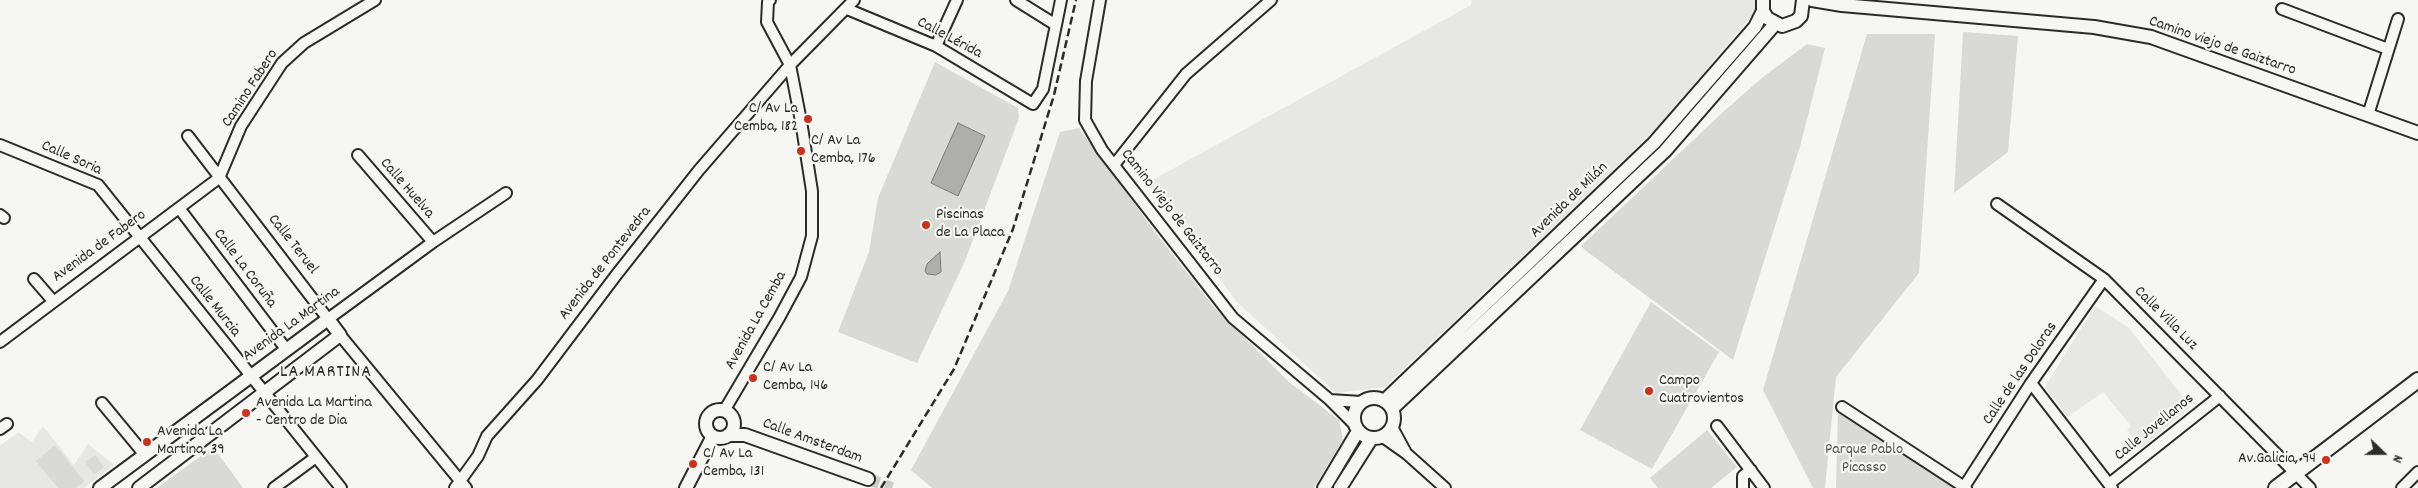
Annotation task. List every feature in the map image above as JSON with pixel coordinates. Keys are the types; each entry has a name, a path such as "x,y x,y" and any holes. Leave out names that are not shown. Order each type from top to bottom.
{"main road":[{"path":"2276,488 2418,380"}],"street":[{"name":"Camino Fabero","path":"219,178 241,126 282,63 304,42 376,0"},
{"name":"Avenida La Cemba","path":"724,411 780,318 801,277 812,236 812,191 790,65 767,22 768,2 770,0"},
{"name":"Avenida de Pontevedra","path":"461,486 487,436 537,380 699,170 790,65 854,0"},
{"path":"936,46 957,0"},
{"path":"1016,0 1056,25 1061,0"},
{"name":"Camino Viejo de Gaiztarro","path":"1100,0 1086,80 1085,120 1114,165 1233,318 1330,400 1356,427"},
{"path":"1114,165 1186,74 1271,0"},
{"name":"Camino viejo de Gaiztarro","path":"1812,0 2094,27 2151,37 2418,133"},
{"name":"Camino viejo de Gaiztarro","path":"1803,5 1835,3"},
{"path":"1763,6 1767,18 1775,24 1788,25 1796,21 1803,5"},
{"name":"Avenida de Milán","path":"1388,405 1654,143 1755,27 1763,6"},
{"path":"2282,8 2388,49"},
{"name":"Calle Lérida","path":"847,9 936,46 1033,104 1043,90 1056,25"},
{"path":"2368,115 2398,19"},
{"name":"Avenida de Milán","path":"1388,405 1665,152 1775,24"},
{"name":"Calle Teruel","path":"188,136 340,335 461,486"},
{"name":"Calle Soria","path":"1,146 98,185 140,237"},
{"name":"Calle Huelva","path":"358,155 433,242"},
{"name":"Avenida de Fabero","path":"0,342 219,178"},
{"name":"Avenida La Martina","path":"100,488 433,242 506,193"},
{"name":"Calle Villa Luz","path":"1997,204 2104,279 2310,488"},
{"name":"Calle La Coruña","path":"179,208 286,349"},
{"name":"Calle Murcia","path":"140,237 341,488"},
{"name":"Calle de las Doloras","path":"1965,487 2032,383 2104,279"},
{"path":"34,280 53,301"},
{"path":"139,488 340,335"},
{"path":"2032,383 2111,486"},
{"name":"Calle Jovellanos","path":"2111,486 2220,396"},
{"path":"1330,400 1361,402 1370,398 1388,405 1394,417 1392,427 1407,454"},
{"path":"1324,488 1356,427 1354,412 1361,402"},
{"path":"102,403 144,455"},
{"path":"1842,407 1965,487"},
{"path":"724,411 733,422 732,429 723,438 713,436 709,432 706,421 714,412 724,411"},
{"name":"Calle Amsterdam","path":"733,422 745,435"},
{"path":"1717,426 1764,488"},
{"path":"1356,427 1407,454 1445,488"},
{"path":"1340,488 1377,438 1392,427"},
{"name":"Calle Amsterdam","path":"728,435 745,435 868,479"},
{"path":"686,488 713,436"},
{"path":"274,488 316,457"},
{"path":"1744,488 1743,476 1751,470"},
{"path":"2402,488 2418,472"}],"shaded area":[{"path":"1472,0 1765,0 1657,128 1385,387 1336,393 1237,302 1147,183 1471,5"},
{"path":"958,123 985,136 958,196 931,183"},
{"path":"940,252 941,272 936,275 927,274 925,271 927,264"},
{"path":"2095,306 2128,327 2191,407 2141,448 2127,430 2131,426 2103,392 2068,417 2045,387"},
{"path":"43,426 74,465 88,444 114,465 84,488 0,488 0,446 18,432 32,442"}],"green space":[{"path":"1963,32 2018,36 2008,152 1954,193"},
{"path":"1867,34 1935,34 1919,273 1836,377 1825,488 1813,488 1763,390"},
{"path":"1807,44 1825,48 1801,143 1733,360 1581,246 1723,112 1763,77"},
{"name":"Piscinas de La Placa","path":"935,62 1018,108 1019,118 965,261 917,363 838,332 869,252 878,198"},
{"path":"1079,128 1155,232 1214,307 1289,382 1339,420 1343,440 1314,488 932,488 911,470 1008,291 1060,132"},
{"name":"Campo Cuatrovientos","path":"1651,302 1719,352 1652,469 1580,430"},
{"name":"Parque Pablo Picasso","path":"1838,410 1955,488 1836,488"},
{"name":"Campo Cuatrovientos","path":"1707,430 1737,467 1711,488 1658,488 1650,478"},
{"path":"55,445 84,481 76,488 58,488 36,461"},
{"path":"213,447 243,488 157,488"},
{"path":"95,455 104,467 94,474 85,462"}],"tunnel":[{"path":"868,479 892,488"}],"railway":[{"path":"881,488 954,369 1013,229 1054,95 1076,0"}],"place":[{"name":"C/ Av La Cemba, 182","path":"808,119"},
{"name":"C/ Av La Cemba, 176","path":"801,151"},
{"name":"Piscinas de La Placa","path":"926,225"},
{"name":"C/ Av La Cemba, 146","path":"753,378"},
{"name":"Campo Cuatrovientos","path":"1649,391"},
{"name":"Avenida La Martina - Centro de Dia","path":"246,413"},
{"name":"Avenida La Martina, 39","path":"147,442"},
{"name":"Av.Galicia, 94","path":"2326,460"},
{"name":"C/ Av La Cemba, 131","path":"693,464"}],"district":[{"name":"LA MARTINA","path":"326,374"}]}
